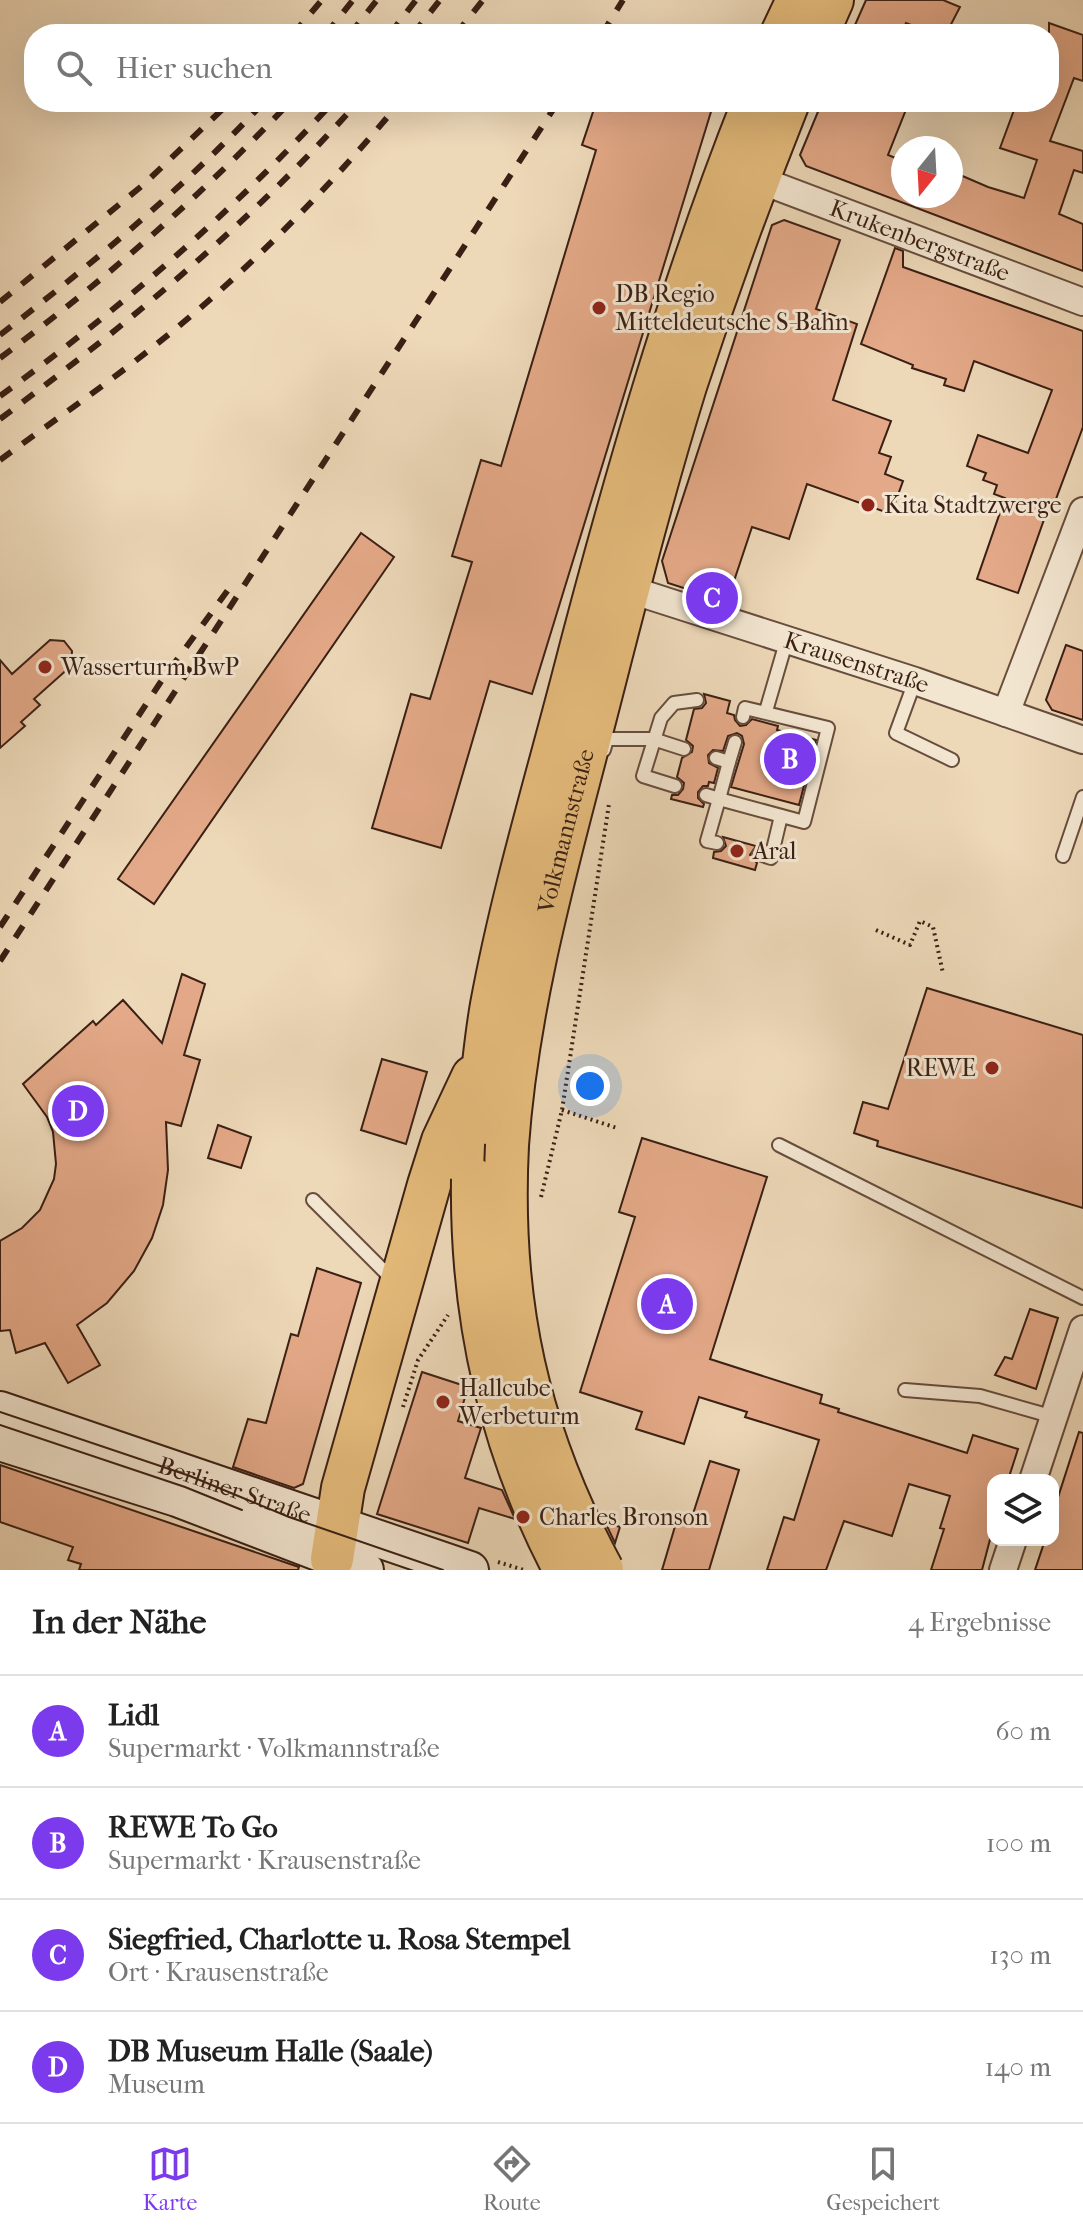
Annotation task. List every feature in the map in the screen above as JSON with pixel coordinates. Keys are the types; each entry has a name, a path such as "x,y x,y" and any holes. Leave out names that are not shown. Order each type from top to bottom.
{"main road":[{"path":"787,24 798,0"},
{"path":"821,24 832,0"},
{"name":"Volkmannstraße","path":"565,1570 537,1513 504,1426 478,1295 473,1179 485,1054 510,922 611,534 659,366 750,112"},
{"name":"Volkmannstraße","path":"602,1570 555,1473 525,1380 510,1297 504,1199 518,1041 559,851 591,798 628,589 685,387 757,179 784,112"},
{"path":"341,1556 343,1488 399,1286 443,1141 485,1054"}],"street":[{"name":"Krukenbergstraße","path":"757,179 1083,302"},
{"path":"1006,713 1083,511"},
{"name":"Krausenstraße","path":"628,589 915,681 1083,740"},
{"path":"1035,1474 1083,1329"},
{"name":"Berliner Straße","path":"0,1410 341,1556"},
{"name":"Berliner Straße","path":"10,1443 341,1556 470,1570"},
{"path":"1003,1570 1011,1546"}],"lane":[{"path":"766,711 787,639"},
{"path":"915,681 896,733 952,760"},
{"path":"675,786 643,776 661,718 674,703 697,700"},
{"path":"712,797 804,822 828,728 766,711 744,712 729,708"},
{"path":"598,769 607,739 653,739 684,749"},
{"path":"717,843 707,841 712,797 735,742"},
{"path":"716,758 729,762"},
{"path":"1063,856 1083,797"},
{"path":"759,854 771,858 781,816"},
{"path":"779,1145 1083,1298"},
{"path":"313,1200 399,1286"},
{"path":"905,1390 980,1396 1054,1417"}],"path":[{"path":"538,1210 562,1110 599,882 591,798"},
{"path":"876,930 910,945 920,921 933,927 943,973"},
{"path":"562,1110 617,1128"},
{"path":"424,1349 449,1313"}],"building":[{"path":"866,0 943,0 960,7 951,24 855,24"},
{"path":"1059,27 1083,35 1083,81 1074,78 1050,141 1083,151 1083,173 1074,170 1059,214 1083,224 1083,271 917,208 963,208 963,176 1024,198 1037,160 1000,148 1013,112 1059,112"},
{"name":"DB Regio Mitteldeutsche S-Bahn","path":"593,112 711,112 532,694 490,681 441,848 372,828 411,694 430,699 472,562 452,556 481,460 501,466 596,150 582,145"},
{"path":"818,112 905,112 896,136 891,136 888,155 891,156 891,198 806,166 800,155"},
{"path":"784,220 840,240 816,309 857,324 833,400 891,421 879,453 891,457 885,474 903,481 891,514 807,484 789,539 752,527 727,602 668,583 662,561 772,225"},
{"path":"895,248 903,251 903,267 1083,331 1083,427 1050,515 1046,514 1018,593 977,579 1005,498 994,494 997,485 983,480 986,473 967,466 978,435 1028,453 1052,390 974,361 964,391 944,385 946,379 912,368 913,365 861,344"},
{"path":"361,533 394,557 154,904 118,879"},
{"path":"50,640 64,641 72,651 71,666 34,699 40,705 21,722 25,726 0,748 0,660 12,674"},
{"path":"1066,645 1083,651 1083,720 1052,710 1046,700"},
{"path":"704,694 730,701 727,713 734,715 740,726 752,719 778,726 777,730 816,740 799,805 731,787 744,744 742,736 737,733 728,736 723,751 713,750 708,755 709,763 718,768 714,783 709,782 698,792 703,807 671,799 672,795 678,795 683,789 684,783 677,777 682,758 692,752 693,746 686,740 694,709 702,708 706,703"},
{"name":"Aral","path":"723,837 756,846 750,855 757,863 755,870 713,858 714,852 726,846"},
{"path":"182,974 205,984 184,1055 200,1060 181,1126 166,1122 168,1170 163,1205 152,1238 134,1271 107,1303 77,1325 100,1365 68,1383 45,1343 16,1353 10,1330 0,1331 0,1241 22,1228 40,1210 54,1179 56,1164 53,1132 47,1117 23,1084 93,1021 96,1025 123,1000 162,1043"},
{"name":"REWE","path":"927,988 1083,1035 1083,1208 877,1146 878,1141 854,1133 863,1102 888,1109"},
{"path":"382,1059 427,1072 406,1144 361,1130"},
{"path":"218,1125 251,1137 241,1168 208,1158"},
{"path":"642,1138 767,1177 710,1359 822,1395 820,1403 839,1409 838,1412 967,1453 973,1435 1018,1449 1010,1474 987,1474 988,1546 982,1570 931,1570 950,1496 909,1484 892,1536 844,1521 826,1570 767,1570 784,1517 794,1520 819,1440 745,1417 747,1412 699,1397 684,1444 636,1429 642,1412 580,1392 635,1217 619,1212"},
{"path":"317,1268 361,1283 303,1484 294,1488 233,1467 248,1419 266,1423 291,1334 298,1336"},
{"path":"1030,1309 1058,1318 1036,1389 995,1375 1005,1357 1012,1359"},
{"path":"422,1372 468,1387 458,1421 481,1428 465,1478 502,1490 515,1519 479,1508 468,1543 377,1514"},
{"path":"1079,1432 1083,1433 1083,1570 1035,1570 1043,1546 1059,1546 1059,1494"},
{"path":"710,1461 739,1470 709,1570 662,1570 679,1513 692,1517"},
{"path":"0,1465 299,1567 298,1570 79,1570 81,1564 68,1560 73,1547 0,1522"},
{"path":"605,1522 620,1527 615,1543"}],"tram line":[{"path":"0,1412 190,1476 289,1517 443,1570"},
{"path":"0,1425 185,1487 242,1510"}],"railway":[{"path":"302,24 322,0"},
{"path":"334,24 353,0"},
{"path":"358,24 377,0"},
{"path":"398,24 416,0"},
{"path":"421,24 440,0"},
{"path":"464,24 483,0"},
{"path":"608,24 623,0"},
{"path":"0,302 143,185 220,112"},
{"path":"0,335 137,224 255,112"},
{"path":"0,358 77,299 151,236 280,112"},
{"path":"0,396 89,329 174,258 324,112"},
{"path":"0,419 187,270 274,190 349,112"},
{"path":"0,460 130,365 216,294 312,202 391,112"},
{"path":"0,961 552,112"},
{"path":"0,927 160,683 228,590"}],"place":[{"name":"DB Regio Mitteldeutsche S-Bahn","path":"599,308"},
{"name":"Kita Stadtzwerge","path":"868,505"},
{"name":"Siegfried, Charlotte u. Rosa Stempel","path":"712,598"},
{"name":"Wasserturm BwP","path":"45,667"},
{"name":"REWE To Go","path":"790,759"},
{"name":"Aral","path":"737,851"},
{"name":"REWE","path":"992,1068"},
{"name":"DB Museum Halle (Saale)","path":"78,1111"},
{"name":"Lidl","path":"667,1304"},
{"name":"Hallcube Werbeturm","path":"443,1402"},
{"name":"Charles Bronson","path":"523,1517"}]}
